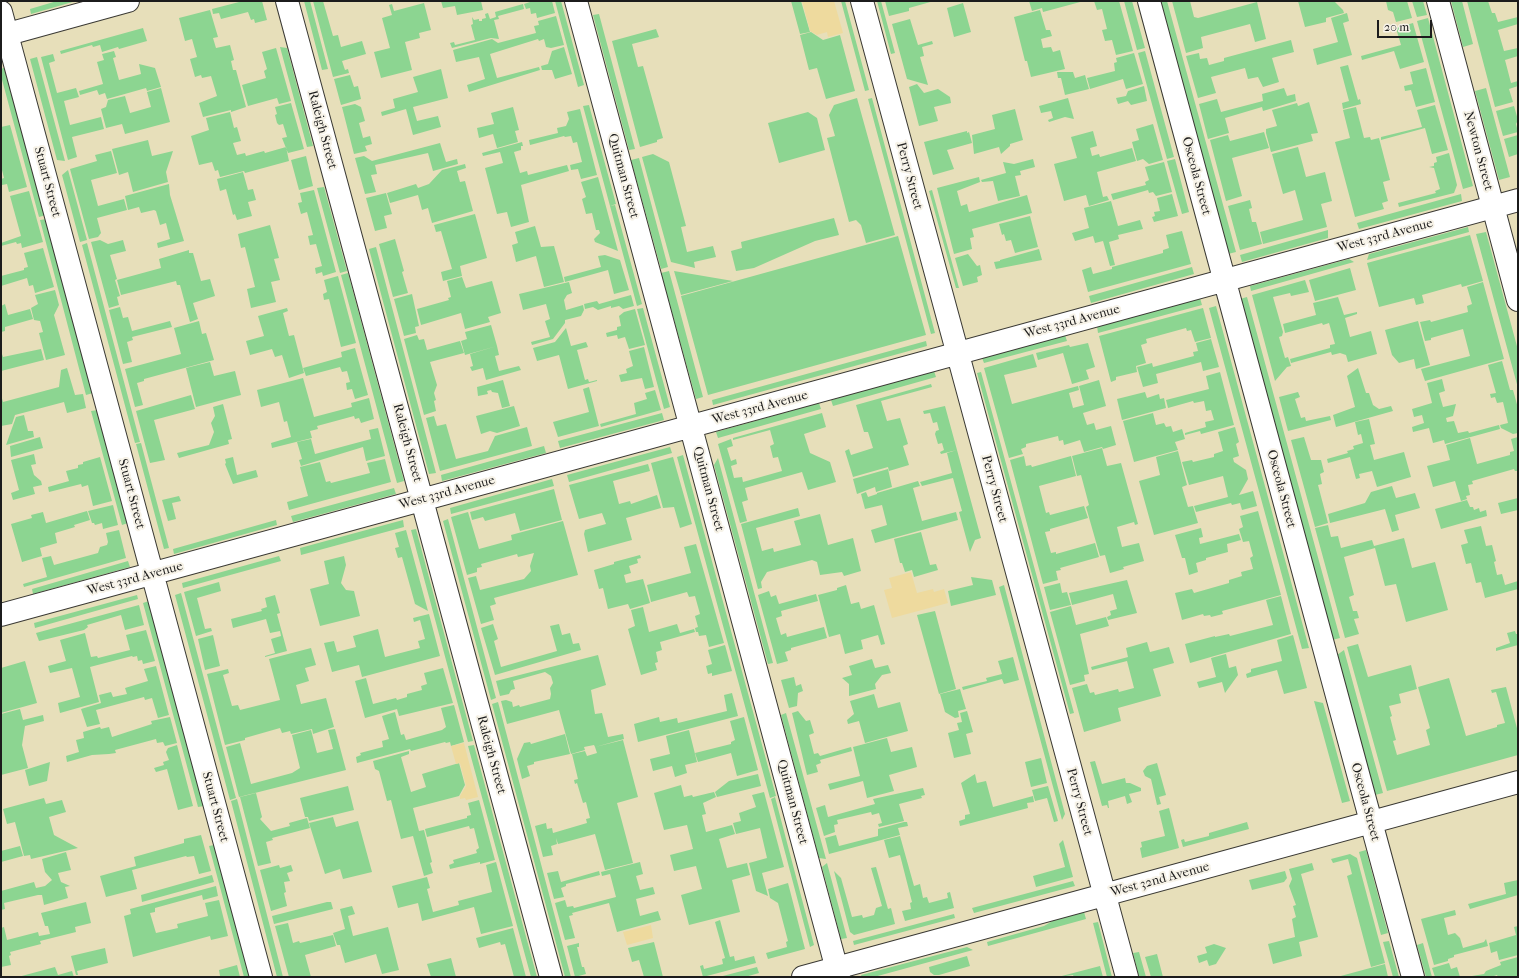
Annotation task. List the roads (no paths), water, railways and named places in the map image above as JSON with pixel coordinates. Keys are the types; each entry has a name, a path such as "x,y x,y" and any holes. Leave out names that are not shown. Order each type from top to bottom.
{"street":[{"path":"4,35 128,1"},
{"name":"Raleigh Street","path":"287,1 551,977"},
{"name":"Quitman Street","path":"576,1 838,972"},
{"name":"Perry Street","path":"862,1 1127,977"},
{"name":"Osceola Street","path":"1149,1 1413,977"},
{"name":"Newton Street","path":"1438,1 1518,300"},
{"name":"Stuart Street","path":"1,12 4,35 261,977"},
{"name":"West 33rd Avenue","path":"1,615 1518,200"},
{"name":"West 32nd Avenue","path":"803,977 838,972 1104,895 1518,782"}]}
